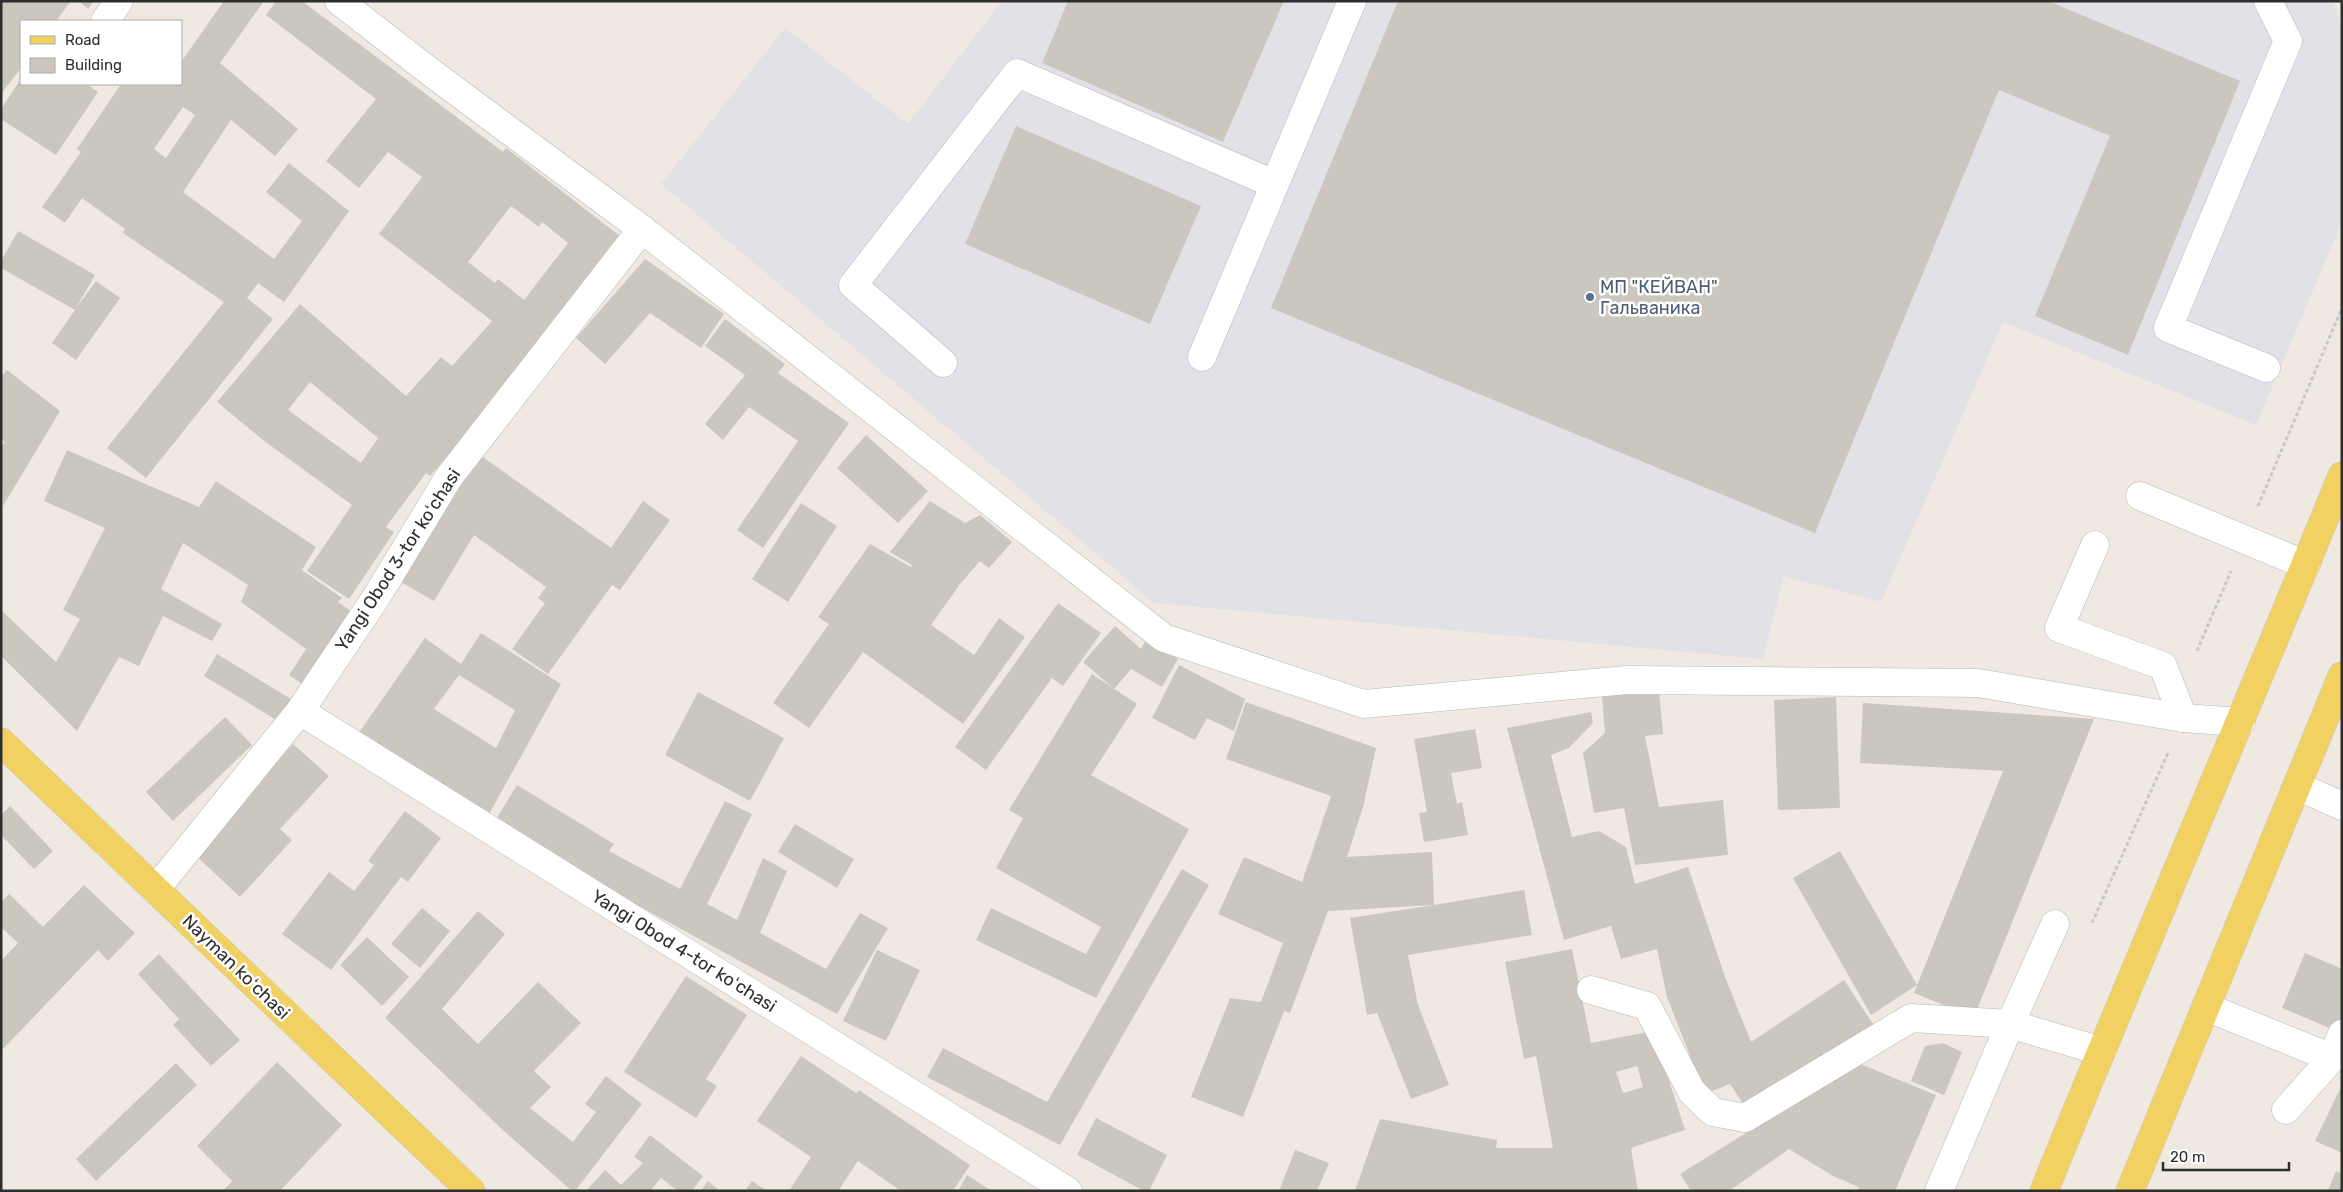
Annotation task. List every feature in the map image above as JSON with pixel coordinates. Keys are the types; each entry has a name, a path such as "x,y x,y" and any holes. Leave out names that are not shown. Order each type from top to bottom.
{"main road":[{"path":"2044,1191 2342,476"},
{"path":"2130,1191 2342,676"},
{"name":"Nayman koʻchasi","path":"1,742 471,1191"}],"street":[{"path":"106,20 119,1"},
{"path":"339,1 432,74 642,230 1164,638 1364,704 1627,680 1978,683 2183,718 2241,722"},
{"path":"1202,356 1352,1"},
{"path":"2266,368 2168,328 2288,41 2268,1"},
{"path":"943,363 853,285 1017,73 1274,184"},
{"name":"Yangi Obod 3-tor koʻchasi","path":"155,890 300,711 377,596 449,477 642,230"},
{"path":"2140,496 2306,564"},
{"path":"2095,545 2059,628 2163,666 2183,718"},
{"name":"Yangi Obod 4-tor koʻchasi","path":"300,711 1068,1191"},
{"path":"2297,786 2342,806"},
{"path":"1939,1191 2055,924"},
{"path":"1591,990 1647,1006 1692,1092 1713,1112 1746,1118 1911,1018 2010,1024 2101,1051"},
{"path":"2206,1007 2337,1046 2286,1110"}],"shaded area":[{"path":"1002,1 2331,1 2342,25 2342,222 2256,425 2003,322 1881,602 1784,576 1763,659 1154,603 661,184 785,28 908,124"}],"building":[{"path":"1,1 71,1 57,20 20,20 20,69 1,94"},
{"path":"79,1 94,1 88,9"},
{"path":"224,1 264,1 220,63 298,129 275,156 231,120 183,192 274,259 302,221 266,192 289,163 349,211 284,302 258,283 247,298 273,319 146,478 107,448 224,302 123,233 125,229 82,198 65,223 42,207 81,152 77,149 120,85 182,85 182,61","holes":["183,107 195,115 166,158 154,149"]},
{"path":"276,1 302,1 503,152 506,148 625,240 536,355 430,476 426,473 386,527 394,532 349,599 307,571 352,505 263,440 217,402 300,304 406,396 441,357 452,366 492,321 379,234 422,177 388,152 359,188 326,161 376,99 266,15","holes":["511,206 539,227 542,222 568,243 524,300 498,279 495,283 468,262","310,382 378,438 361,463 288,410"]},
{"path":"1068,1 1284,1 1223,142 1042,63"},
{"path":"1398,1 2048,1 2240,81 2128,355 2035,316 2110,136 1999,90 1815,533 1271,308"},
{"path":"20,80 20,85 88,85 98,92 56,155 1,119 1,109"},
{"path":"1016,126 1201,206 1150,324 965,244"},
{"path":"18,231 95,275 76,308 96,281 120,298 76,360 52,343 75,310 1,268 1,261"},
{"path":"645,259 724,314 701,348 650,313 605,364 576,338"},
{"path":"725,319 785,364 778,373 849,423 763,548 737,530 798,441 749,407 723,440 705,424 745,375 705,346"},
{"path":"7,370 60,411 3,506 1,447 5,442 1,439 1,377"},
{"path":"866,435 928,491 898,523 837,468"},
{"path":"67,450 199,507 216,481 316,547 302,570 342,598 338,602 357,615 308,688 289,675 306,649 241,602 248,585 183,543 161,589 222,624 212,641 163,616 139,666 119,657 77,731 1,656 1,610 56,662 80,619 63,610 105,528 44,501"},
{"path":"480,455 611,548 643,501 670,520 620,590 612,585 548,674 512,649 545,603 538,598 546,587 474,535 434,601 399,581 463,475"},
{"path":"930,501 965,523 980,515 1012,542 989,568 980,561 960,584 931,625 974,655 999,618 1025,637 963,724 863,652 809,728 773,703 829,624 818,617 870,544 911,567 912,565 890,552"},
{"path":"801,503 837,526 788,602 752,579"},
{"path":"1058,603 1101,633 1063,686 1052,678 986,770 955,747"},
{"path":"1115,626 1141,649 1146,640 1178,659 1162,687 1131,669 1114,689 1083,662"},
{"path":"481,633 561,684 488,816 358,734 425,638 461,664","holes":["459,675 515,710 496,748 434,709"]},
{"path":"217,654 291,699 278,721 204,676"},
{"path":"1179,665 1245,699 1234,731 1207,718 1195,740 1152,718"},
{"path":"1092,674 1137,704 1091,775 1189,829 1096,998 976,940 991,908 1086,954 1101,927 996,868 1023,818 1009,810"},
{"path":"1659,691 1663,734 1645,736 1659,807 1723,800 1728,855 1635,865 1624,808 1594,813 1583,753 1605,733 1602,696"},
{"path":"698,692 784,738 750,801 665,755"},
{"path":"1836,697 1840,808 1778,810 1774,700"},
{"path":"1246,702 1376,748 1363,807 1347,857 1432,852 1434,905 1328,911 1290,1013 1284,1011 1243,1117 1191,1097 1230,998 1261,1002 1283,943 1218,914 1244,857 1302,882 1331,796 1226,759"},
{"path":"1863,703 2094,719 1974,1017 1914,993 2003,771 1860,763"},
{"path":"1591,712 1593,723 1569,748 1551,755 1572,837 1599,831 1626,847 1635,884 1688,867 1725,977 1751,1042 1844,980 1875,1027 1748,1111 1730,1084 1705,1094 1667,997 1657,949 1621,959 1611,926 1564,940 1507,728"},
{"path":"225,717 252,745 173,821 146,792"},
{"path":"1475,729 1482,768 1451,773 1457,804 1462,802 1468,835 1424,842 1419,813 1427,812 1414,739"},
{"path":"293,744 329,776 280,829 292,840 240,897 193,853"},
{"path":"517,785 614,844 609,851 680,889 725,801 752,814 707,904 737,920 763,858 787,871 760,933 826,969 860,913 888,928 837,1014 492,826"},
{"path":"10,806 53,851 34,869 1,835 1,815"},
{"path":"405,811 441,838 408,882 401,877 331,970 282,934 329,872 354,891 374,865 368,861"},
{"path":"795,824 854,859 837,888 778,852"},
{"path":"1840,851 1917,985 1871,1015 1793,878"},
{"path":"1182,869 1209,885 1060,1145 927,1077 943,1048 1047,1102"},
{"path":"84,885 135,933 108,961 98,950 1,1051 1,961 18,943 1,927 1,902 9,894 43,927"},
{"path":"1524,890 1532,935 1408,955 1418,1005 1449,1085 1411,1099 1377,1013 1367,1015 1350,918"},
{"path":"422,908 450,931 420,968 391,944"},
{"path":"478,911 505,934 442,1009 478,1044 538,982 581,1023 534,1071 551,1087 530,1108 573,1142 596,1112 585,1104 606,1076 642,1104 575,1191 572,1191 506,1133 385,1018"},
{"path":"367,937 409,977 382,1006 340,965"},
{"path":"1572,949 1591,1043 1653,1031 1685,1130 1631,1148 1638,1191 1355,1191 1380,1119 1497,1140 1496,1148 1553,1148 1536,1056 1524,1059 1505,962","holes":["1637,1066 1643,1087 1623,1093 1616,1072"]},
{"path":"877,950 920,970 886,1041 843,1021"},
{"path":"2305,953 2342,969 2342,1026 2339,1032 2282,1008"},
{"path":"159,954 240,1040 211,1066 173,1025 179,1019 138,974"},
{"path":"686,976 747,1015 706,1079 717,1086 696,1118 624,1072"},
{"path":"1943,1043 1962,1052 1944,1095 1911,1081 1925,1046"},
{"path":"801,1056 856,1093 859,1090 970,1165 953,1191 901,1191 858,1161 838,1191 789,1191 811,1157 757,1121"},
{"path":"277,1062 342,1125 280,1191 223,1191 232,1181 197,1146"},
{"path":"176,1063 197,1085 96,1181 76,1159"},
{"path":"1858,1063 1936,1095 1895,1191 1857,1191 1859,1187 1833,1176 1789,1149 1729,1191 1691,1191 1680,1174"},
{"path":"2342,1085 2342,1153 2315,1141"},
{"path":"1096,1118 1167,1155 1149,1191 1144,1191 1077,1155"},
{"path":"650,1135 703,1176 692,1191 678,1191 661,1178 650,1191 586,1191 605,1170 621,1185 643,1163 634,1157"},
{"path":"1295,1150 1329,1163 1317,1191 1279,1191"},
{"path":"2336,1171 2342,1174 2342,1191 2328,1191"},
{"path":"967,1175 992,1191 958,1191"},
{"path":"708,1181 720,1191 701,1191"},
{"path":"752,1181 767,1191 745,1191"}],"place":[{"name":"МП \"КЕЙВАН\" Гальваника","path":"1590,297"}]}
